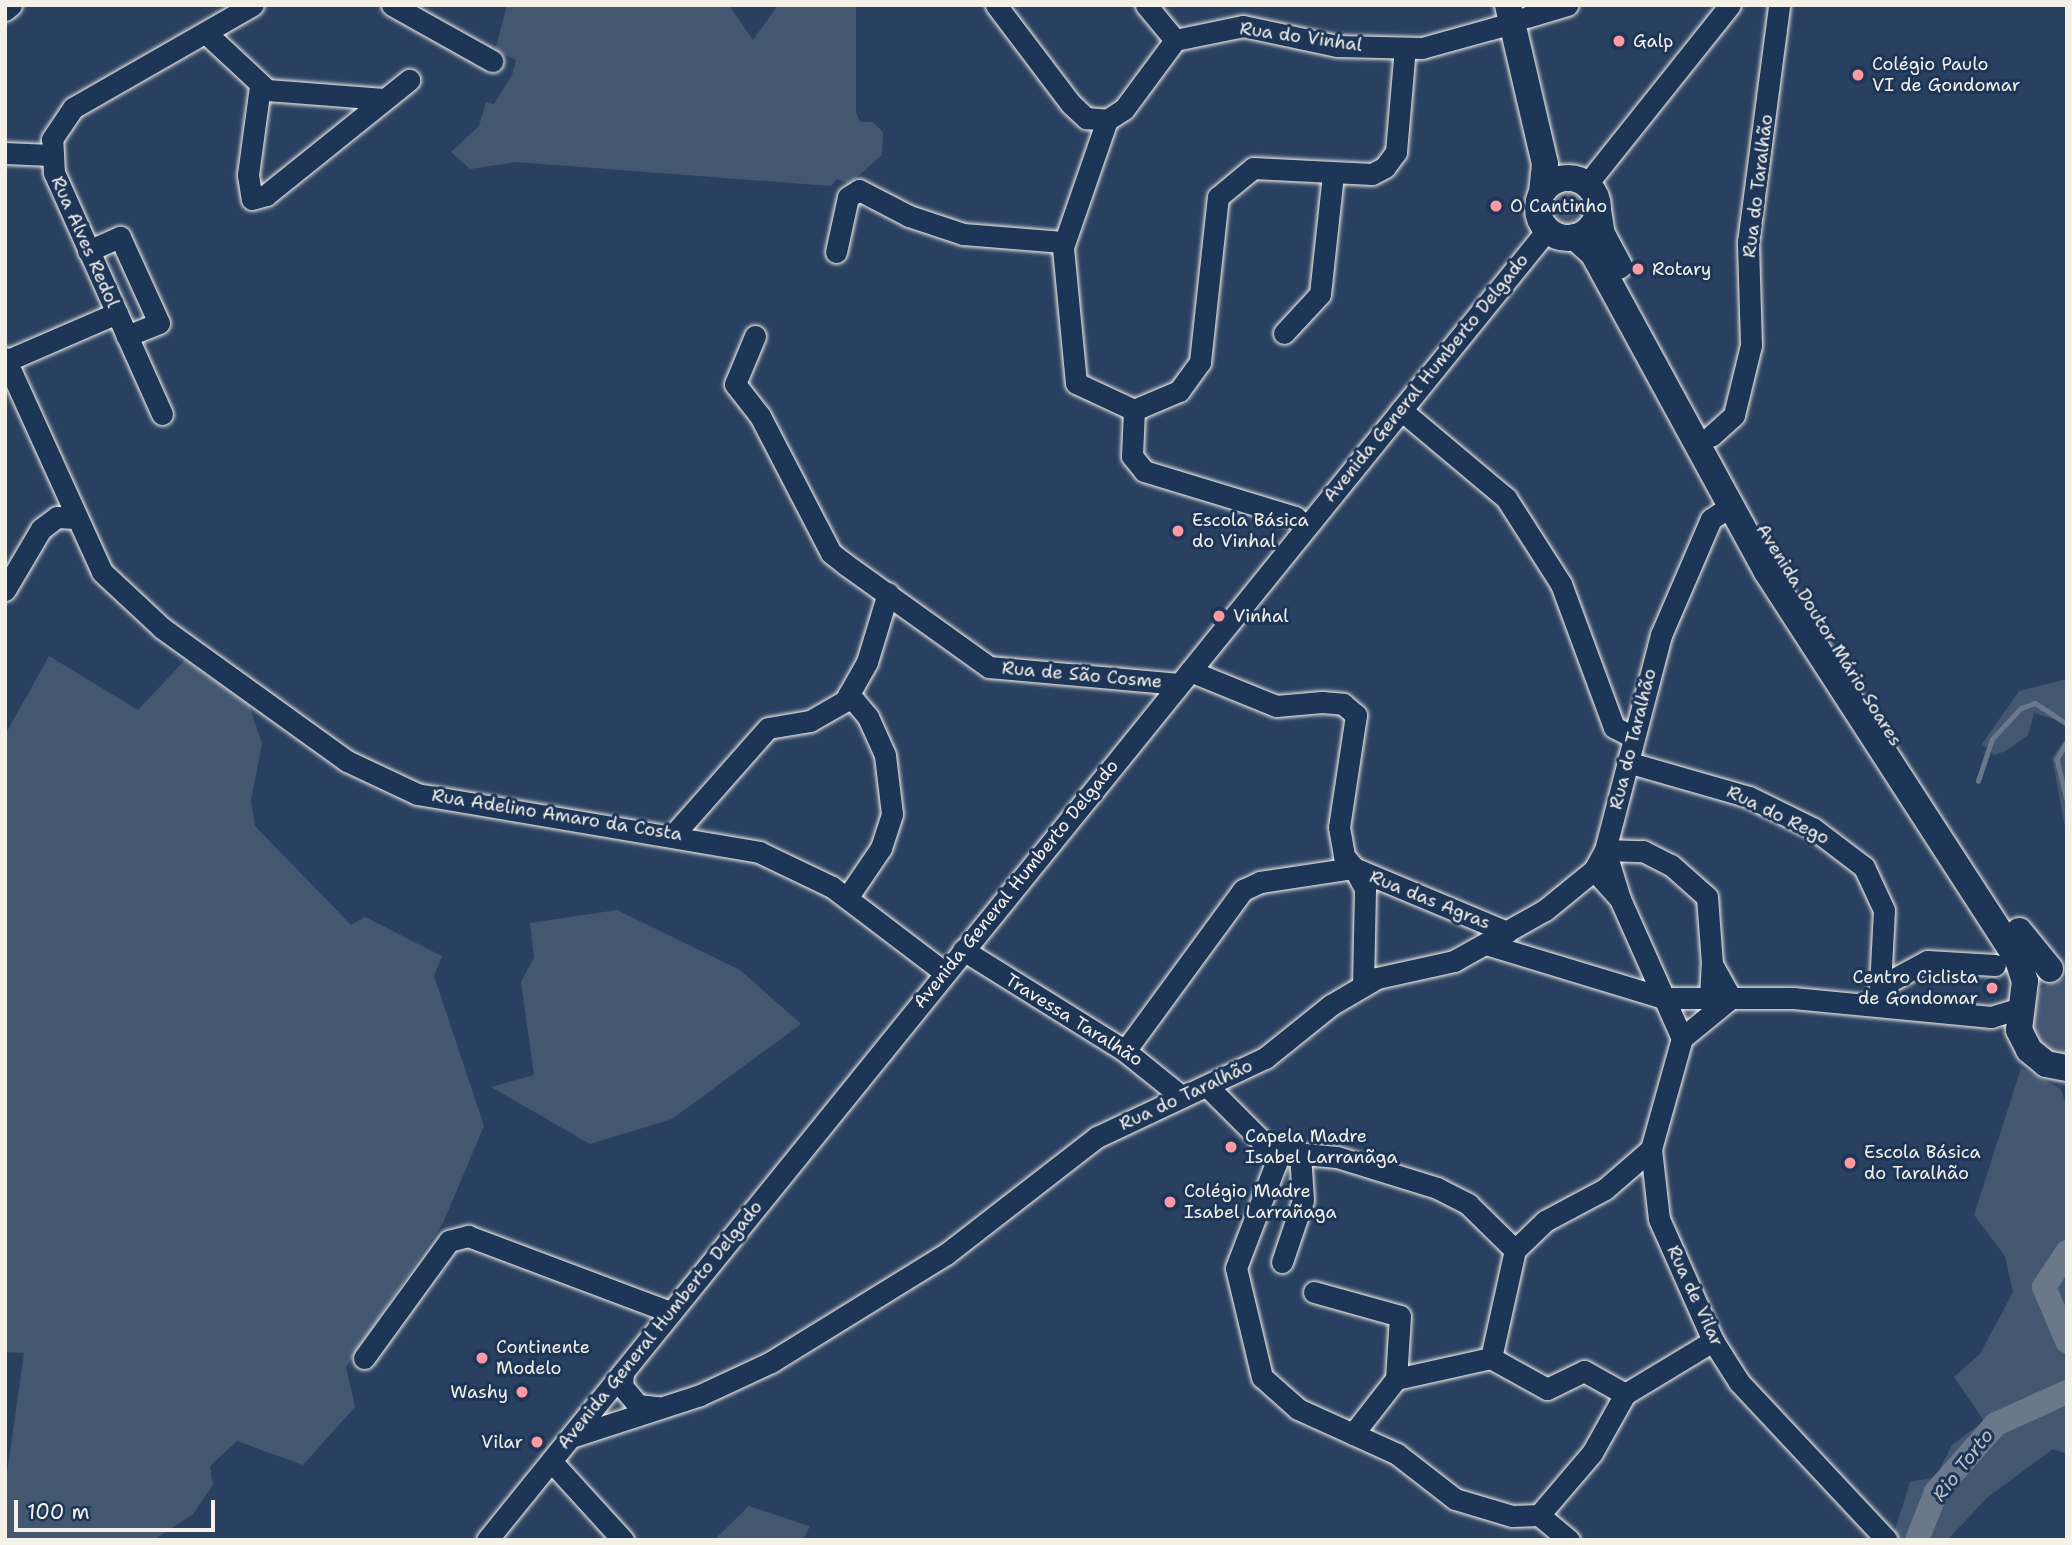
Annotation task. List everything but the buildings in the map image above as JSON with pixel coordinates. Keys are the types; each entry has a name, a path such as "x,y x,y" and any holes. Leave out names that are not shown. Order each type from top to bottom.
{"main road":[{"path":"1518,13 1558,155 1582,181 1598,209 1591,228 1574,237 1547,230 1538,212 1545,164 1518,13"},
{"path":"1542,192 1559,178 1582,181"},
{"name":"Avenida Doutor Mário Soares","path":"1598,209 1602,234 1794,586 2036,958 2059,967 2015,1012"},
{"name":"Avenida Doutor Mário Soares","path":"1574,237 1593,253 1731,506 1802,628 2018,960 2015,1012 2029,1050 2065,1070"}],"street":[{"path":"5,10 11,5"},
{"name":"Rua Alves Redol","path":"162,414 88,250 50,155 57,126 73,108 207,34 253,5"},
{"path":"392,5 492,61"},
{"path":"996,5 1071,104 1086,118 1107,120"},
{"path":"1146,5 1175,40 1124,108 1107,120 1063,243 1076,383 1134,410 1179,391 1200,362 1218,197 1254,168 1372,174 1396,152 1405,48"},
{"name":"Rua do Vinhal","path":"1175,40 1243,26 1337,46 1405,48 1518,13 1567,5"},
{"path":"1582,181 1730,5"},
{"name":"Rua do Taralhão","path":"1711,436 1734,415 1752,335 1748,242 1778,6"},
{"path":"207,34 260,86 289,95 384,99"},
{"path":"260,86 247,175 252,199 266,195 409,80"},
{"path":"5,153 50,155"},
{"path":"1284,333 1320,294 1333,174"},
{"path":"836,252 848,197 859,190 909,216 963,234 1063,243"},
{"name":"Avenida General Humberto Delgado","path":"487,1540 1547,230"},
{"path":"88,250 120,237 159,323 127,336"},
{"path":"6,359 117,313"},
{"name":"Rua de São Cosme","path":"755,336 735,384 760,416 831,552 888,593 963,654 989,667 1184,677"},
{"name":"Rua Adelino Amaro da Costa","path":"6,359 74,517 102,572 131,604 366,772 417,794 675,833 758,852 847,898 944,972"},
{"path":"1134,410 1132,456 1144,471 1294,517 1306,526"},
{"path":"1401,410 1506,498 1561,584 1614,727 1633,737"},
{"name":"Rua do Taralhão","path":"569,1438 660,1407 771,1362 946,1254 1097,1137 1181,1096 1209,1087 1265,1058 1363,986 1489,945 1594,870 1605,850 1661,635 1707,528 1731,506"},
{"path":"5,590 41,529 57,517 74,517"},
{"path":"675,833 768,728 810,721 849,694 867,662 888,593"},
{"name":"Rua das Agras","path":"1184,677 1276,706 1322,702 1343,704 1356,715 1339,827 1354,868 1507,932"},
{"path":"847,898 881,848 892,814 885,755 869,717 849,694"},
{"name":"Rua do Rego","path":"1627,762 1749,797 1846,850 1882,896 1880,996"},
{"path":"1605,850 1643,851 1704,893 1712,917 1712,964 1720,998 1682,1038 1620,899 1605,850"},
{"path":"1125,1051 1243,890 1354,868 1366,889 1363,986"},
{"path":"1594,870 1620,899"},
{"path":"1489,945 1663,998 1880,996 2015,1012"},
{"name":"Travessa Taralhão","path":"962,950 1125,1051 1181,1096"},
{"path":"1880,996 1927,961 1995,965"},
{"name":"Rua de Vilar","path":"1682,1038 1651,1149 1659,1219 1713,1341 1779,1430 1887,1540"},
{"path":"1209,1087 1272,1151 1275,1171 1236,1268 1242,1312 1262,1377 1298,1409 1397,1454 1455,1499 1512,1516 1539,1515 1569,1540"},
{"path":"1491,1358 1516,1250 1545,1221 1605,1189 1651,1149"},
{"path":"1272,1151 1300,1153 1437,1188 1468,1204 1516,1250"},
{"path":"1282,1262 1303,1199 1300,1153"},
{"path":"364,1358 449,1241 468,1236 670,1312"},
{"path":"1314,1292 1400,1316 1396,1379 1353,1434"},
{"path":"1539,1515 1592,1453 1625,1394 1713,1341"},
{"path":"1396,1379 1491,1358 1547,1389 1584,1371 1625,1394"},
{"path":"623,1372 622,1386 638,1405 660,1407"},
{"path":"551,1461 623,1540"}],"shaded area":[{"path":"507,5 729,5 753,40 778,5 856,5 856,112 860,122 873,122 883,132 882,155 849,184 837,179 831,186 516,162 470,169 451,152 479,126 486,102 494,104 512,75 516,60 495,50"},
{"path":"1568,186 1583,192 1589,207 1583,222 1568,228 1553,222 1547,207 1553,192"},
{"path":"49,656 138,710 185,660 249,705 262,744 251,800 255,826 351,925 365,917 442,956 434,976 484,1126 443,1223 346,1367 355,1407 303,1465 237,1441 210,1466 213,1485 193,1514 154,1540 5,1540 5,1488 24,1353 5,1352 5,735"},
{"path":"2067,679 2067,723 2034,713 2028,735 2006,751 1994,755 1982,744 2019,691"},
{"path":"2067,737 2067,837 2052,758"},
{"path":"617,910 740,970 801,1024 672,1119 590,1144 491,1087 534,1075 521,982 534,957 530,923"},
{"path":"2067,977 2067,1058 2044,1049 2030,1027 2039,989"},
{"path":"2021,1068 2061,1089 2067,1109 2067,1454 2053,1449 1988,1497 1947,1540 1892,1540 1910,1482 1936,1477 1952,1445 1984,1421 1954,1377 1980,1354 2013,1292 2005,1256 1974,1215"},
{"path":"749,1506 810,1526 803,1540 714,1540"}],"waterway":[{"path":"1978,781 1992,739 2021,708 2035,703 2067,724"},
{"path":"2067,742 2057,759 2067,800"},
{"name":"Rio Torto","path":"2067,1252 2044,1287 2067,1341"},
{"name":"Rio Torto","path":"1917,1540 1936,1492 1996,1424 2067,1392"}],"place":[{"name":"Galp","path":"1619,41"},
{"name":"Colégio Paulo VI de Gondomar","path":"1858,75"},
{"name":"O Cantinho","path":"1496,206"},
{"name":"Rotary","path":"1638,269"},
{"name":"Escola Básica do Vinhal","path":"1178,531"},
{"name":"Vinhal","path":"1219,616"},
{"name":"Centro Ciclista de Gondomar","path":"1992,988"},
{"name":"Capela Madre Isabel Larranãga","path":"1231,1147"},
{"name":"Escola Básica do Taralhão","path":"1850,1163"},
{"name":"Colégio Madre Isabel Larrañaga","path":"1170,1202"},
{"name":"Continente Modelo","path":"482,1358"},
{"name":"Washy","path":"522,1392"},
{"name":"Vilar","path":"537,1442"}]}
